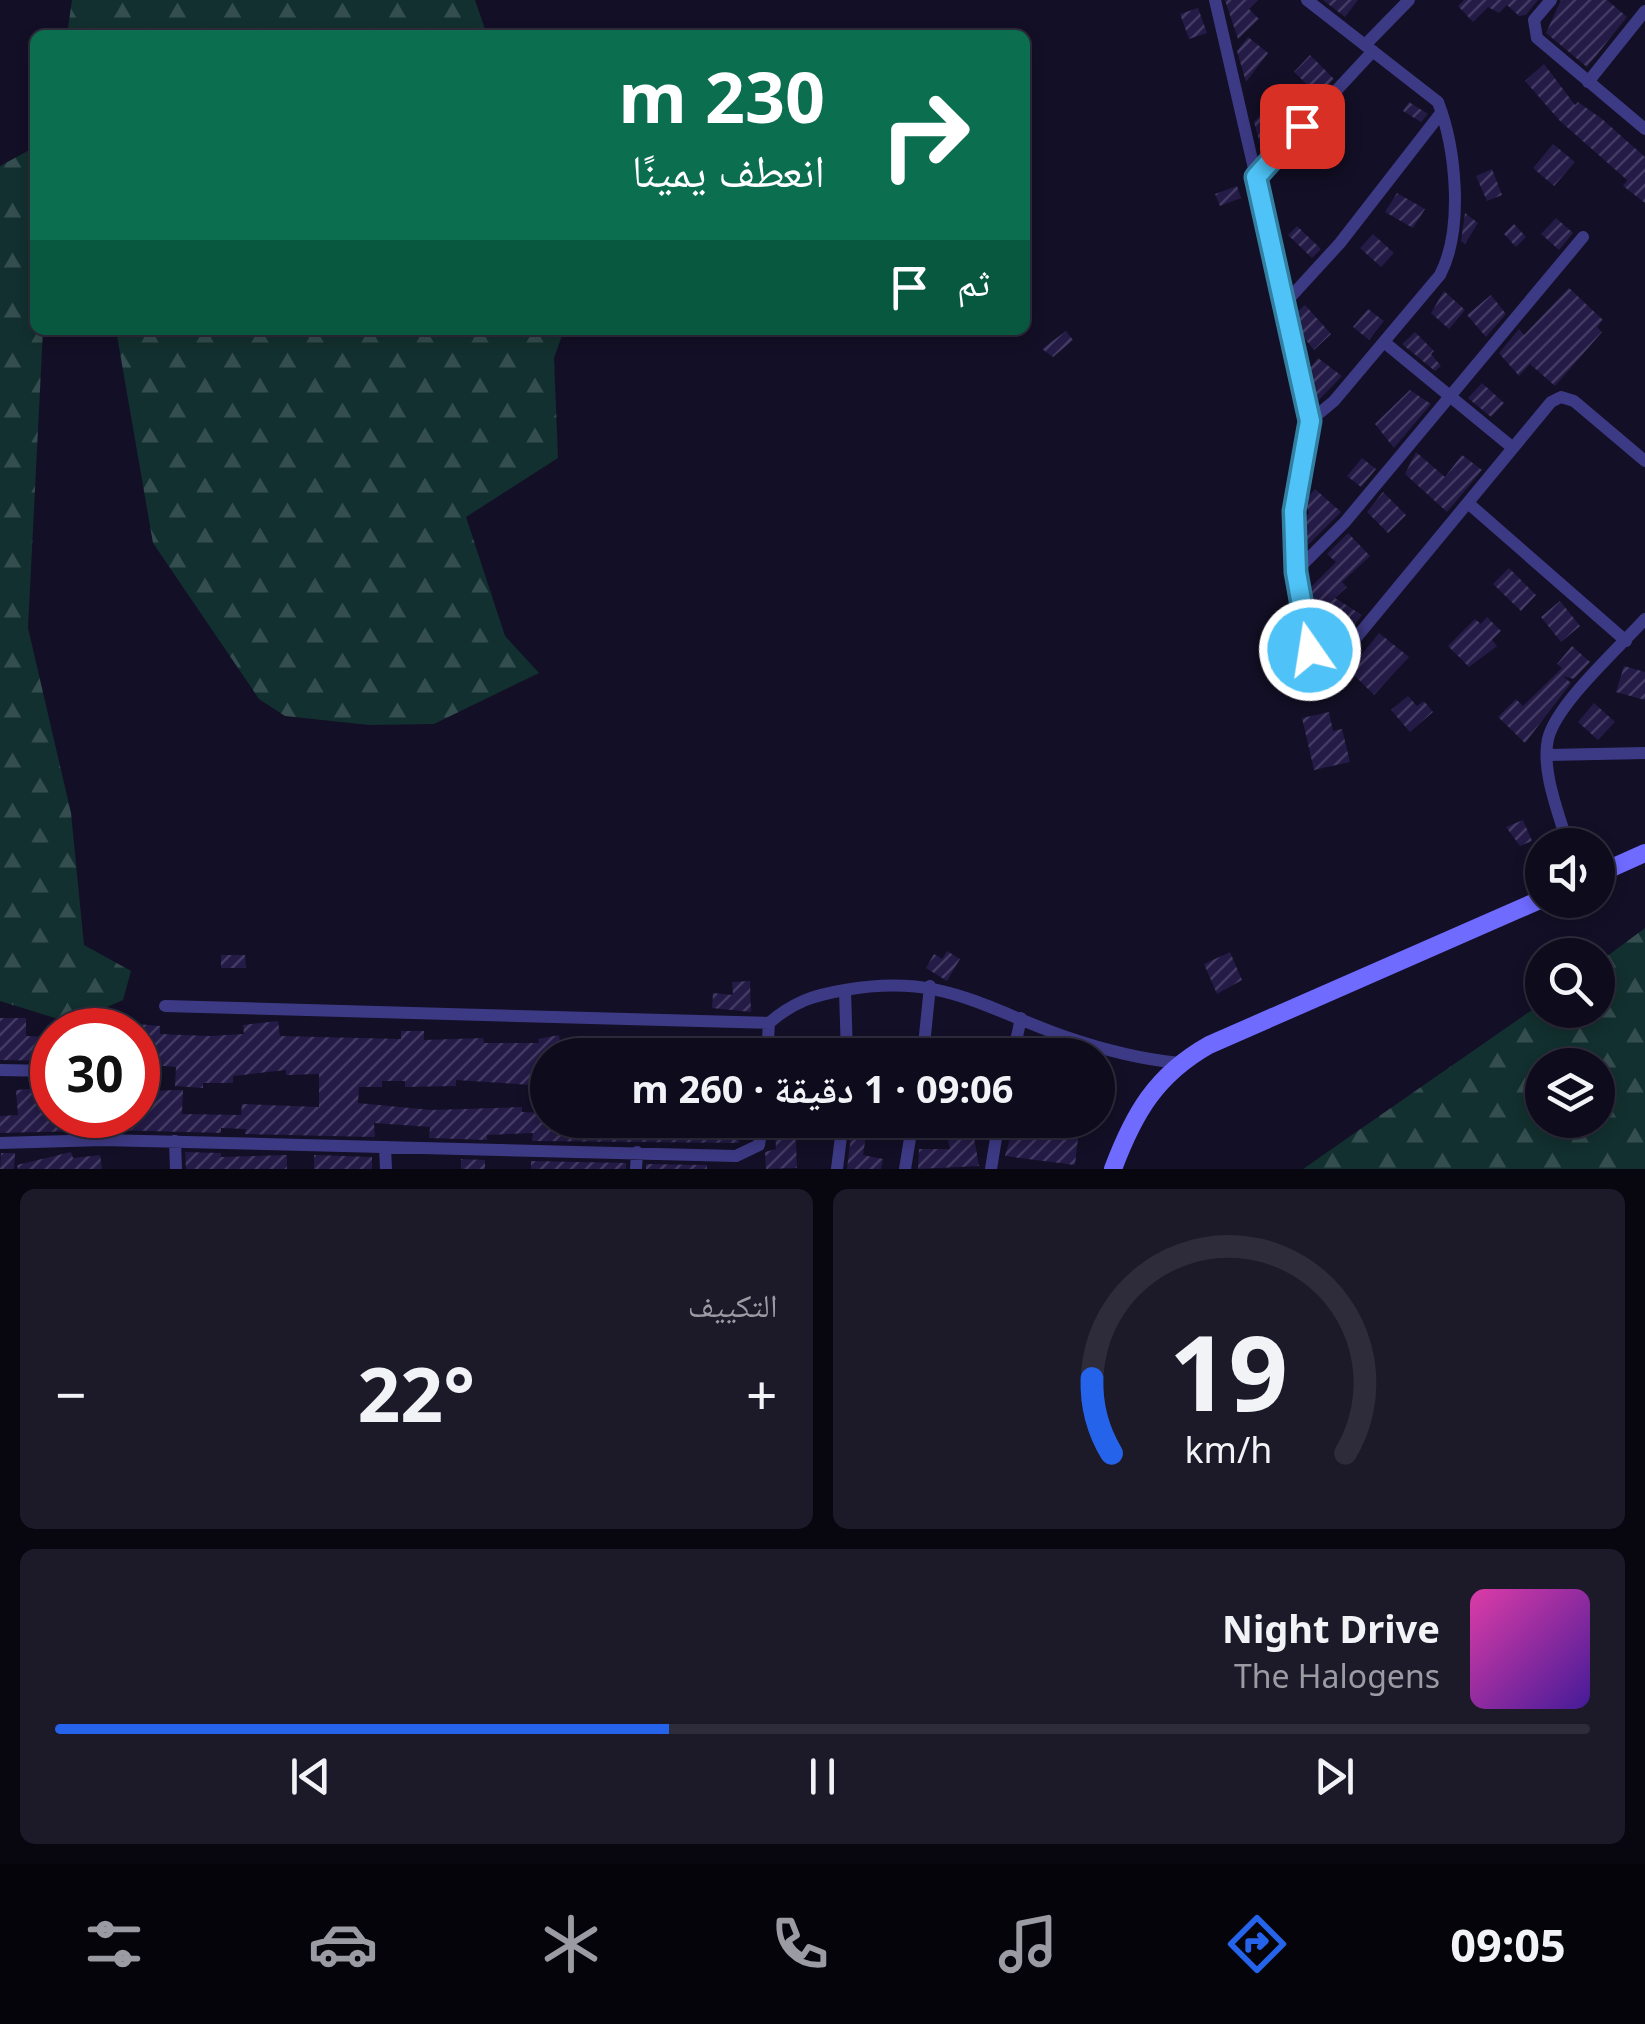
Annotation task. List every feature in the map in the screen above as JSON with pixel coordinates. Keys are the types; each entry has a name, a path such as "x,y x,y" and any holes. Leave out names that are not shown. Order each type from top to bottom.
{"main road":[{"path":"1615,867 1645,854"},
{"path":"1113,1169 1132,1120 1155,1085 1178,1063 1209,1045 1525,906"}],"street":[{"path":"1215,0 1310,421 1294,511 1296,572 1310,650 1325,675 1551,402 1566,397 1645,461"},
{"path":"1306,0 1432,94 1441,113 1452,176 1449,255 1440,275 1334,402 1310,421"},
{"path":"1256,177 1409,0"},
{"path":"1551,0 1534,20 1534,33 1645,128"},
{"path":"1588,82 1645,11"},
{"path":"1286,302 1340,243 1441,113"},
{"path":"1296,572 1345,522 1583,237"},
{"path":"1384,342 1514,448"},
{"path":"1468,503 1626,640"},
{"path":"1564,828 1548,755 1553,726 1645,619"},
{"path":"1548,755 1645,753"},
{"path":"166,1006 769,1023 810,996 878,984 930,986 1134,1058 1178,1063"},
{"path":"925,1038 930,986"},
{"path":"845,990 846,1038"},
{"path":"1017,1038 1021,1018"},
{"path":"768,1038 769,1023"},
{"path":"0,1070 30,1071"},
{"path":"0,1143 175,1141 746,1154 759,1144 760,1138"},
{"path":"837,1169 841,1138"},
{"path":"905,1169 910,1138"},
{"path":"991,1169 996,1138"},
{"path":"175,1141 176,1169"},
{"path":"385,1147 386,1169"},
{"path":"636,1169 637,1152"}],"green space":[{"path":"72,0 475,0 485,30 68,30"},
{"path":"30,150 30,335 43,335 28,628 71,813 84,945 131,971 123,1000 105,1008 30,1010 0,1001 0,166"},
{"path":"117,335 562,335 554,358 558,458 466,517 505,636 539,673 434,724 369,725 285,716 259,699 153,543"},
{"path":"1645,928 1645,1169 1303,1169 1525,1015 1525,1028 1615,1028 1615,950"}],"building":[{"path":"1225,0 1258,0 1249,9 1259,19 1238,39"},
{"path":"1323,0 1358,0 1345,17"},
{"path":"1464,0 1538,0 1526,15 1519,16 1507,5 1499,13 1488,7 1473,22 1458,6"},
{"path":"1561,0 1607,0 1627,17 1587,67 1546,33"},
{"path":"1198,8 1207,33 1189,39 1180,14"},
{"path":"1248,37 1268,53 1246,82 1237,51"},
{"path":"1310,55 1334,79 1318,95 1294,72"},
{"path":"1544,64 1575,105 1578,102 1602,119 1645,157 1645,203 1623,186 1627,180 1560,121 1525,81"},
{"path":"1278,94 1301,114 1263,155 1254,122"},
{"path":"1409,102 1428,114 1421,122 1403,111"},
{"path":"1553,144 1575,162 1554,186 1533,168"},
{"path":"1492,169 1502,195 1487,201 1476,176"},
{"path":"1237,186 1241,198 1220,206 1215,194"},
{"path":"1397,193 1425,209 1413,228 1385,212"},
{"path":"1465,213 1478,223 1465,244 1461,241"},
{"path":"1556,218 1573,233 1559,250 1541,234"},
{"path":"1514,224 1526,237 1516,247 1504,234"},
{"path":"1297,226 1321,249 1312,258 1288,235"},
{"path":"1373,234 1394,253 1381,267 1360,248"},
{"path":"1569,288 1603,320 1597,327 1602,332 1555,386 1530,364 1519,376 1499,353 1519,329 1524,335"},
{"path":"1444,291 1465,310 1449,329 1431,313"},
{"path":"1491,295 1506,314 1486,337 1467,315"},
{"path":"1305,305 1331,334 1314,350 1304,338 1297,312"},
{"path":"1368,309 1384,321 1369,340 1353,327"},
{"path":"1066,331 1073,340 1053,357 1042,349"},
{"path":"1415,332 1434,351 1431,354 1441,366 1435,371 1402,344"},
{"path":"1318,358 1342,376 1318,401 1310,368"},
{"path":"1482,383 1504,403 1491,417 1468,398"},
{"path":"1410,390 1431,404 1394,448 1375,424"},
{"path":"1416,452 1445,477 1462,455 1482,470 1447,512 1405,474"},
{"path":"1362,458 1376,469 1361,487 1347,476"},
{"path":"1315,489 1341,512 1304,549 1304,520 1309,513 1305,501"},
{"path":"1383,492 1406,515 1388,533 1367,512"},
{"path":"1348,533 1370,556 1342,582 1347,587 1335,598 1362,615 1345,636 1311,616 1307,591 1336,562 1327,554"},
{"path":"1509,568 1536,595 1521,611 1493,584"},
{"path":"1560,601 1580,626 1561,642 1541,617"},
{"path":"1487,617 1501,631 1492,640 1497,646 1469,667 1448,646 1475,619 1481,624"},
{"path":"1379,633 1409,657 1374,695 1349,670"},
{"path":"1572,646 1590,662 1574,679 1563,676 1571,683 1525,743 1498,717 1516,699 1523,706 1562,668 1557,664"},
{"path":"1624,666 1645,672 1645,700 1616,692"},
{"path":"1408,696 1417,706 1424,701 1433,712 1410,732 1391,710"},
{"path":"1594,703 1615,722 1598,740 1578,722"},
{"path":"1329,712 1333,731 1342,729 1350,762 1314,770 1302,718"},
{"path":"1523,820 1525,844 1520,846 1506,827"},
{"path":"947,951 960,959 947,981 926,968 934,954 942,959"},
{"path":"1230,952 1242,980 1217,994 1204,964"},
{"path":"221,955 245,955 246,968 221,968"},
{"path":"750,981 751,1012 712,1008 713,993 733,995 732,982"},
{"path":"0,1018 26,1018 30,1061 0,1060"},
{"path":"278,1021 280,1036 401,1039 401,1031 424,1031 424,1040 483,1038 484,1043 530,1043 530,1085 456,1080 456,1086 405,1087 405,1081 382,1081 382,1087 359,1087 358,1103 431,1110 522,1107 522,1112 530,1112 530,1133 487,1135 487,1140 429,1138 430,1127 374,1123 375,1137 245,1134 246,1129 221,1128 221,1133 160,1131 160,1091 183,1090 182,1114 241,1115 242,1104 319,1107 319,1074 286,1075 286,1070 233,1076 233,1083 203,1083 203,1088 175,1086 176,1067 160,1066 160,1034 244,1034 243,1025"},
{"path":"30,1089 30,1132 0,1133 0,1116 18,1115 16,1090"},
{"path":"532,1138 739,1138 739,1143 532,1141"},
{"path":"775,1138 796,1138 797,1168 766,1169 765,1152 776,1149"},
{"path":"851,1138 866,1138 863,1155 883,1159 881,1169 847,1169"},
{"path":"948,1138 974,1138 979,1166 918,1169 919,1149 950,1149"},
{"path":"1010,1138 1078,1138 1075,1165 1005,1156"},
{"path":"71,1152 73,1158 100,1155 102,1169 18,1169 17,1165"},
{"path":"185,1152 221,1153 221,1157 287,1155 287,1169 186,1169"},
{"path":"1,1153 15,1153 14,1169 0,1169"},
{"path":"314,1155 372,1157 372,1169 314,1169"},
{"path":"461,1159 485,1160 485,1169 461,1169"},
{"path":"531,1161 626,1163 626,1169 531,1169"},
{"path":"646,1164 707,1165 707,1169 646,1169"}],"route":[{"path":"1302,126 1256,177 1308,402 1310,421 1298,470 1294,511 1296,572 1310,650"}]}
